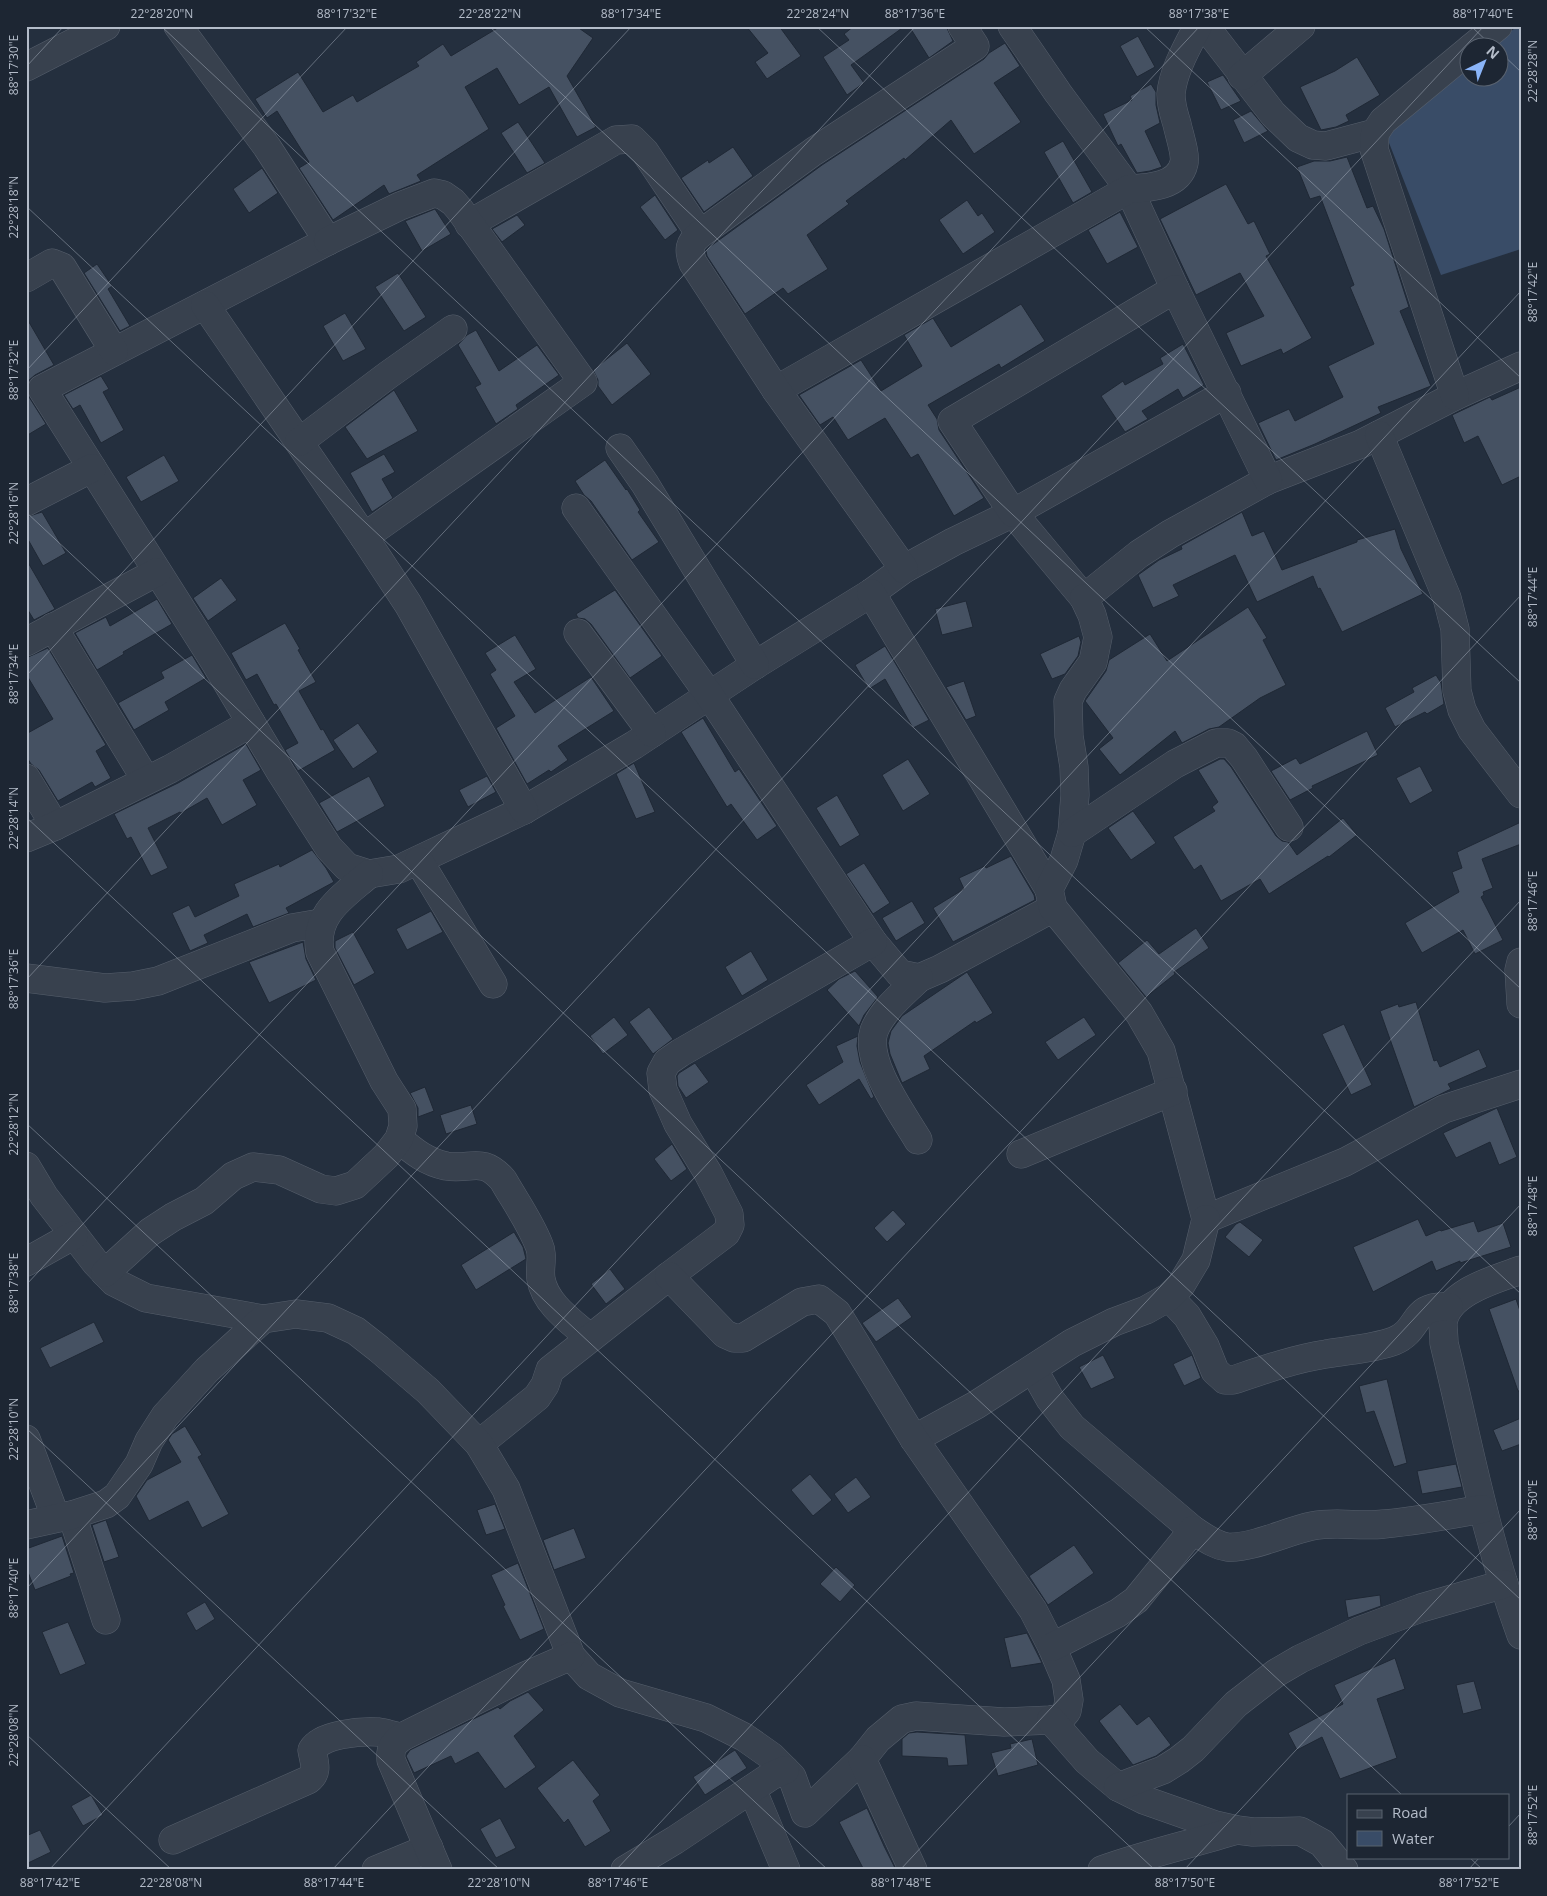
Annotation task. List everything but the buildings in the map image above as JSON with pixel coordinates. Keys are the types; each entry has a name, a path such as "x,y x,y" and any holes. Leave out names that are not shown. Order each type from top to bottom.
{"street":[{"path":"26,67 106,26"},
{"path":"178,26 267,147 328,241"},
{"path":"904,569 776,390 693,263 689,250 691,243 700,234 968,36 1012,26 1058,93 1129,188 1175,289 1268,480"},
{"path":"776,390 1129,188 1153,188 1167,182 1179,172 1184,162 1179,131 1171,108 1171,92 1184,52 1198,26"},
{"path":"1205,26 1273,114 1298,138 1313,145 1326,146 1375,133"},
{"path":"1242,76 1301,26"},
{"path":"1483,38 1498,26"},
{"path":"1455,396 1374,148 1375,133 1383,122 1460,56"},
{"path":"469,224 616,140 632,138 645,152 700,234"},
{"path":"364,537 583,382 453,202 443,195 434,193 400,206 328,241 34,393 92,468 330,848 347,867 369,874 399,869 419,861 524,810 652,733 755,665 872,593 904,569 953,542 1013,513 1227,393"},
{"path":"26,278 52,263 62,267 114,351"},
{"path":"918,1140 877,1068 872,1046 875,1030 885,1013 919,978 940,969 1051,899 1072,833 1075,795 1074,767 1069,736 1068,702 1073,690 1093,662 1098,637 1092,615 1084,598 1013,513 952,420 1175,289"},
{"path":"205,305 408,604 524,810"},
{"path":"299,442 453,329"},
{"path":"1084,598 1139,554 1170,534 1268,480 1361,444 1455,396 1521,366"},
{"path":"1379,435 1447,598 1455,629 1457,691 1462,710 1472,730 1521,794"},
{"path":"620,448 645,484 755,665"},
{"path":"26,502 92,468"},
{"path":"576,508 710,696 873,942 900,974 919,978"},
{"path":"26,642 158,572"},
{"path":"872,593 1051,899 1138,1013 1161,1051 1206,1219 1196,1260 1181,1285 1169,1296 1146,1310 1114,1322 1072,1343 976,1405 914,1439"},
{"path":"53,627 146,780"},
{"path":"578,633 652,733"},
{"path":"26,838 55,826 146,780 251,723"},
{"path":"1072,833 1175,764 1216,743 1228,743 1234,746 1244,758 1289,827"},
{"path":"26,778 55,826"},
{"path":"419,861 493,984"},
{"path":"105,1273 150,1232 173,1217 204,1201 233,1176 253,1168 279,1170 321,1189 336,1191 355,1185 386,1156 399,1140 403,1126 402,1108 384,1081 320,952 318,939 321,923 332,906 369,874"},
{"path":"26,978 105,988 133,986 158,981 292,928 321,923"},
{"path":"478,1444 537,1397 545,1385 550,1370 668,1276 726,1233 730,1225 729,1214 708,1173 678,1124 663,1090 661,1073 667,1062 688,1048 873,942"},
{"path":"1521,962 1519,970 1521,1004"},
{"path":"1206,1219 1345,1162 1444,1109 1521,1084"},
{"path":"1021,1154 1173,1091"},
{"path":"399,1140 414,1152 430,1161 448,1166 487,1166 497,1173 503,1180 540,1246 542,1259 540,1271 546,1294 554,1305 590,1338"},
{"path":"26,1166 44,1196 105,1273 114,1282 146,1298 263,1319 296,1314 328,1318 356,1331 428,1391 478,1444 506,1489 571,1656 589,1676 620,1693 706,1718 744,1737 771,1756 792,1777 805,1812 862,1759 888,1730 902,1720 916,1716 1004,1722 1061,1718 1067,1712 1069,1700 1066,1680 1033,1610 914,1439 837,1313 819,1299 802,1302 743,1338 734,1338 725,1334 668,1276"},
{"path":"26,1262 74,1235"},
{"path":"1521,1270 1466,1292 1449,1307 1443,1322 1444,1343 1482,1509 1521,1635"},
{"path":"1169,1296 1187,1316 1205,1346 1215,1371 1225,1380 1233,1380 1298,1360 1367,1348 1394,1340 1404,1336 1421,1313 1428,1308 1437,1306 1449,1307"},
{"path":"26,1525 64,1517 106,1504 117,1496 139,1464 149,1441 164,1416 207,1370 263,1319"},
{"path":"1033,1369 1050,1399 1072,1427 1193,1530 1213,1543 1228,1547 1248,1544 1320,1524 1383,1524 1436,1518 1482,1509"},
{"path":"26,1439 64,1517 106,1620"},
{"path":"1052,1647 1118,1613 1136,1600 1193,1530"},
{"path":"1118,1787 1163,1770 1179,1760 1193,1749 1236,1704 1276,1673 1300,1659 1359,1631 1422,1608 1504,1584"},
{"path":"376,1870 434,1859 391,1760 390,1751 393,1744 402,1737 525,1676 571,1656"},
{"path":"1051,1720 1087,1761 1118,1787 1144,1800 1216,1825 1253,1832 1300,1831 1322,1843 1344,1870"},
{"path":"173,1840 308,1780 316,1770 312,1750 315,1744 331,1737 354,1733 379,1732 402,1737"},
{"path":"862,1759 913,1870"},
{"path":"625,1870 675,1840 771,1776 786,1770"},
{"path":"752,1790 786,1870"},
{"path":"1102,1870 1129,1860 1237,1830"}],"water":[{"path":"1518,26 1521,26 1521,249 1441,275 1382,125 1460,68 1460,88 1510,88 1510,38 1501,38"}]}
